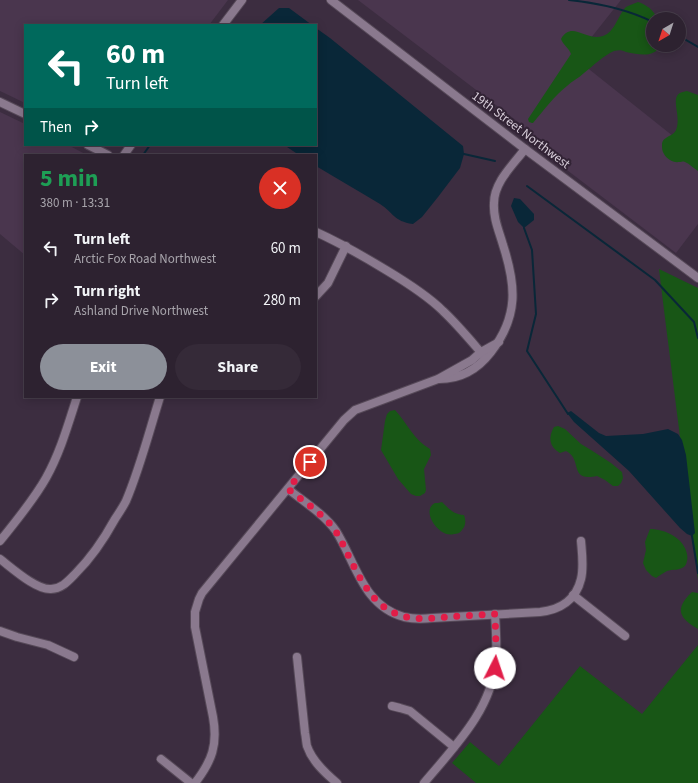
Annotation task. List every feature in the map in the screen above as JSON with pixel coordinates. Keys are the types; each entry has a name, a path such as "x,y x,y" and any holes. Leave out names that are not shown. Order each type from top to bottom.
{"street":[{"path":"224,24 242,0"},
{"name":"19th Street Northwest","path":"331,0 525,149 698,278"},
{"path":"0,102 24,114"},
{"path":"90,146 106,154"},
{"path":"195,783 205,770 211,758 214,746 215,731 214,717 197,636 195,619 199,599 206,588 344,420 355,410 438,379 484,355 499,342 506,329 510,316 513,287 511,271 495,217 494,202 496,189 525,149"},
{"path":"317,232 346,246 398,276 430,299 443,310 484,355"},
{"path":"317,295 328,283 346,246"},
{"path":"0,541 46,477 61,446 77,398"},
{"path":"0,559 27,579 44,589 57,589 71,578 88,560 104,539 125,502 134,481 160,398"},
{"path":"288,489 332,526 369,593 389,611 405,617 421,619 552,610 558,608 573,595 579,585 582,573 581,541"},
{"path":"573,595 625,636"},
{"path":"424,783 477,716 485,700 491,683 496,660 495,614"},
{"path":"0,631 48,645 74,657"},
{"path":"297,657 307,745 311,754 323,771 337,783"},
{"path":"392,706 405,709 454,747"},
{"path":"161,759 191,783"}],"shaded area":[{"path":"0,0 228,0 210,24 24,24 24,103 0,91"},
{"path":"358,0 621,0 575,58 698,156 698,224 676,253 538,148 533,138 522,125"},
{"path":"0,112 24,124 24,146 70,146 85,154 24,154 24,254 0,234"}],"green space":[{"path":"638,2 653,11 646,12 646,52 655,52 650,54 637,54 620,50 610,53 562,90 533,123 529,122 528,119 571,54 561,39 565,34 570,31 575,31 591,36 603,36 611,31 626,7"},
{"path":"687,91 698,95 698,171 685,162 675,162 670,160 665,156 662,150 662,142 676,130 678,121 676,103 677,96 680,93"},
{"path":"659,269 698,288 698,580 663,302"},
{"path":"395,410 419,441 430,449 431,455 424,469 426,490 425,493 420,496 411,494 398,479 381,450 387,414 390,411"},
{"path":"558,426 565,429 581,444 611,463 622,472 623,478 621,483 618,486 613,486 597,476 582,476 579,473 571,455 566,451 560,453 556,451 552,445 550,438 551,434 554,427"},
{"path":"442,502 454,512 464,515 465,525 459,533 448,534 437,528 433,523 430,517 431,507 435,503"},
{"path":"650,529 656,529 668,533 682,543 687,556 685,566 681,569 667,571 656,578 646,570 643,563 646,550 645,542"},
{"path":"692,592 698,593 698,629 687,621 681,613 683,603"},
{"path":"698,645 698,783 476,783 452,763 470,742 499,766 580,666 642,714"}],"water":[{"path":"279,8 289,8 311,24 261,24"},
{"path":"317,29 463,146 464,154 460,168 422,217 413,224 397,219 385,207 317,167 317,154 298,154 286,146 317,146"},
{"path":"514,198 520,199 534,214 534,220 524,228 518,222 511,206"},
{"path":"571,411 599,433 606,436 643,434 668,429 678,434 682,440 686,455 695,533 692,536 680,528 629,471 574,422 567,413"}],"waterway":[{"path":"569,0 612,7 646,18"},
{"path":"686,40 698,47"},
{"path":"144,154 149,146"},
{"path":"464,154 495,161"},
{"path":"527,186 655,280 694,322 698,338"},
{"path":"524,228 532,250 536,314 527,351 568,414"},
{"path":"692,536 698,573"}],"route":[{"path":"310,462 288,489 332,526 365,587 375,600 389,611 412,618 421,619 495,614 495,668"}]}
